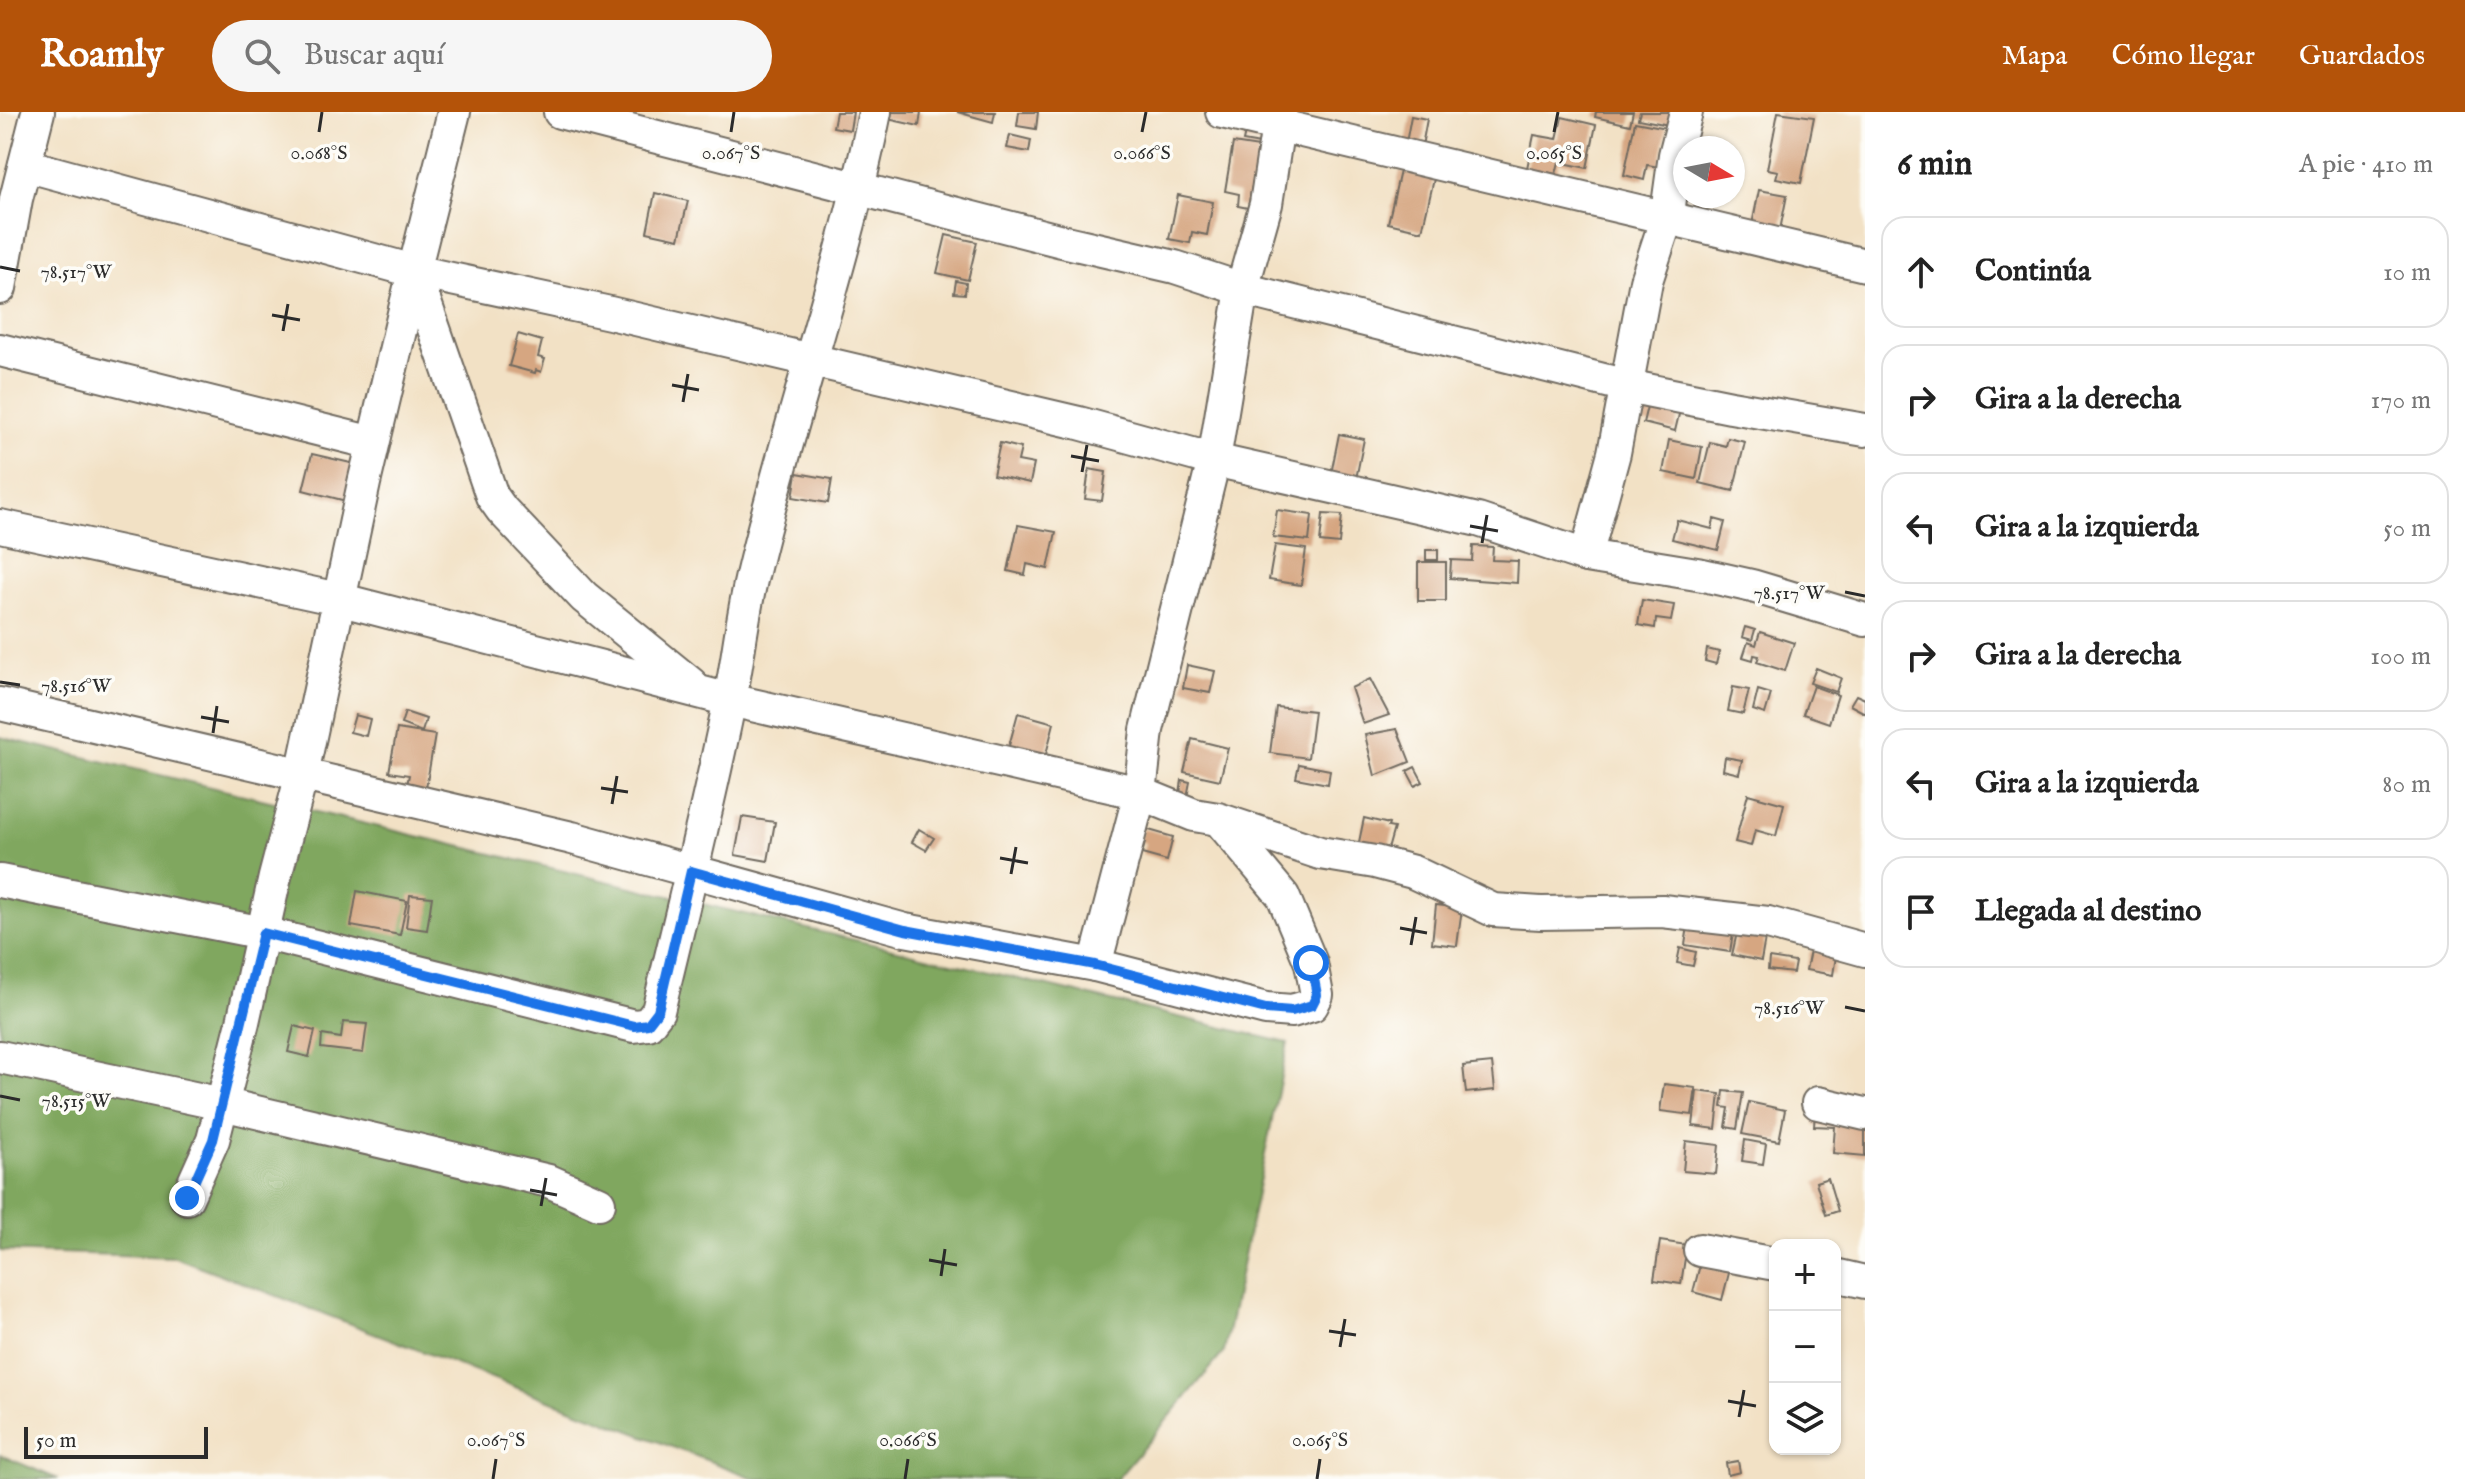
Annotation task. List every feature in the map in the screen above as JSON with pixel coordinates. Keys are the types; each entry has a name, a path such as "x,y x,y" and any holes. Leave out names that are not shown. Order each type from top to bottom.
{"street":[{"path":"0,288 38,112"},
{"path":"187,1198 213,1140 222,1104 302,774 373,443 454,112"},
{"path":"560,112 859,190 1175,267 1242,289 1627,386 1865,430"},
{"path":"0,881 263,933 634,1026 648,1024 658,1011 691,871 717,696 859,190 875,112"},
{"path":"1222,112 1278,119 1666,220 1865,265"},
{"path":"1586,556 1614,453 1646,281 1666,220 1675,155 1686,112"},
{"path":"1095,965 1140,793 1147,730 1214,460 1242,289 1266,204 1278,119"},
{"path":"25,165 414,271 610,313 1079,423 1214,460 1478,520 1586,556 1752,586 1865,620"},
{"path":"414,271 492,496 584,597 717,696"},
{"path":"0,350 373,443"},
{"path":"0,526 338,599 717,696 1140,793 1194,815 1218,819 1320,853 1413,872 1493,910 1541,913 1662,911 1768,923 1865,950"},
{"path":"0,704 572,838 905,930 1095,965 1266,1009 1292,1011 1312,1005 1317,995 1311,963 1283,896 1218,819"},
{"path":"0,1057 222,1104 549,1181 599,1203"},
{"path":"1818,1103 1865,1114"},
{"path":"1700,1250 1769,1263"},
{"path":"1841,1276 1865,1282"}],"green space":[{"path":"0,737 1288,1043 1224,1352 1117,1479 756,1479 175,1257 0,1251"},
{"path":"0,1455 58,1479 0,1479"}],"building":[{"path":"836,112 853,112 850,130 833,127"},
{"path":"884,112 921,112 919,126 883,118"},
{"path":"957,112 995,112 993,122"},
{"path":"1019,112 1038,112 1036,129 1017,126"},
{"path":"1596,112 1633,112 1630,125 1595,117"},
{"path":"1640,112 1671,112 1669,125 1638,119"},
{"path":"1778,112 1814,117 1801,183 1776,178 1778,171 1767,169"},
{"path":"1411,116 1427,119 1422,146 1406,143"},
{"path":"1562,117 1596,125 1587,168 1559,162 1556,174 1527,168 1534,135 1557,139"},
{"path":"1635,122 1667,128 1659,167 1647,165 1644,180 1624,175"},
{"path":"1246,128 1262,130 1260,144 1243,141"},
{"path":"1010,135 1031,140 1029,152 1007,148"},
{"path":"1233,143 1259,147 1248,208 1238,206 1239,194 1225,191"},
{"path":"1400,171 1434,179 1422,231 1388,223"},
{"path":"1759,190 1787,195 1780,230 1752,225"},
{"path":"655,193 688,201 679,239 647,232"},
{"path":"1178,195 1213,202 1207,235 1192,232 1190,243 1169,239"},
{"path":"946,235 977,242 968,280 937,273"},
{"path":"956,281 966,283 965,294 954,293"},
{"path":"518,334 542,341 538,357 545,359 541,372 509,366"},
{"path":"1649,398 1681,406 1675,431 1643,423"},
{"path":"1339,434 1364,439 1356,479 1331,474"},
{"path":"1728,438 1745,442 1733,491 1700,483 1710,442 1726,446"},
{"path":"1669,440 1702,447 1696,479 1663,472"},
{"path":"1000,443 1021,448 1018,461 1034,464 1030,483 993,475"},
{"path":"312,454 355,464 346,501 303,490"},
{"path":"1089,469 1106,472 1102,501 1085,499"},
{"path":"797,473 832,479 828,503 793,497"},
{"path":"1277,510 1312,515 1309,541 1273,537"},
{"path":"1323,514 1342,515 1339,544 1320,542"},
{"path":"1714,519 1725,522 1718,550 1672,539 1677,520 1712,529"},
{"path":"1018,525 1056,532 1048,569 1027,564 1025,575 1008,571"},
{"path":"1275,545 1306,549 1301,585 1269,580"},
{"path":"1473,546 1493,547 1492,560 1518,561 1517,583 1450,578 1451,560 1472,561"},
{"path":"1426,550 1438,550 1438,560 1426,560"},
{"path":"1418,562 1446,562 1446,601 1418,601"},
{"path":"1642,600 1674,605 1671,621 1656,619 1655,628 1638,625"},
{"path":"1745,627 1755,630 1752,640 1742,637"},
{"path":"1760,632 1794,643 1785,671 1757,662 1759,656 1754,655 1753,660 1743,657 1748,642 1756,645"},
{"path":"1707,649 1719,652 1716,664 1705,661"},
{"path":"1187,665 1215,671 1210,693 1183,688"},
{"path":"1816,668 1841,678 1836,692 1810,683"},
{"path":"1370,679 1389,715 1363,724 1351,688"},
{"path":"1813,686 1838,695 1829,723 1803,714"},
{"path":"1733,687 1749,690 1743,714 1728,711"},
{"path":"1758,690 1771,694 1765,714 1753,710"},
{"path":"1856,695 1865,699 1865,713 1850,705"},
{"path":"1276,707 1314,711 1308,758 1270,753"},
{"path":"405,712 426,719 422,732 401,724"},
{"path":"1018,713 1054,723 1044,762 1007,753"},
{"path":"355,715 370,719 366,736 350,732"},
{"path":"397,729 435,735 425,794 406,790 409,775 389,772"},
{"path":"1397,729 1410,762 1375,776 1365,735"},
{"path":"1192,739 1228,748 1220,780 1184,772"},
{"path":"1725,757 1742,760 1739,774 1723,770"},
{"path":"1299,764 1330,770 1328,784 1296,778"},
{"path":"1415,767 1423,782 1415,786 1407,771"},
{"path":"1182,780 1190,782 1186,802 1179,800"},
{"path":"1748,794 1784,804 1776,836 1755,830 1751,846 1735,842"},
{"path":"742,817 775,822 768,861 735,855"},
{"path":"1364,818 1394,828 1387,853 1358,847"},
{"path":"1142,828 1173,837 1167,861 1142,854 1145,843 1139,841"},
{"path":"919,829 934,838 926,850 912,842"},
{"path":"357,891 407,901 400,935 351,926"},
{"path":"410,895 432,897 427,930 406,927"},
{"path":"1436,905 1462,908 1457,946 1432,943"},
{"path":"1689,920 1734,927 1730,952 1685,945"},
{"path":"1738,928 1766,933 1761,961 1732,955"},
{"path":"1680,948 1696,952 1693,966 1677,963"},
{"path":"1810,951 1836,956 1833,975 1806,970"},
{"path":"1769,958 1795,962 1793,973 1768,970"},
{"path":"343,1022 367,1024 363,1053 321,1048 322,1035 341,1038"},
{"path":"294,1026 315,1031 309,1057 288,1052"},
{"path":"1492,1063 1495,1090 1466,1093 1463,1066"},
{"path":"1664,1084 1696,1088 1692,1115 1660,1111"},
{"path":"1697,1091 1720,1094 1716,1129 1693,1126"},
{"path":"1724,1091 1743,1093 1737,1129 1726,1127 1729,1108 1722,1107"},
{"path":"1749,1102 1785,1110 1779,1141 1742,1134"},
{"path":"1815,1113 1865,1115 1865,1156 1833,1153 1835,1127 1814,1126"},
{"path":"1745,1140 1766,1144 1763,1164 1742,1161"},
{"path":"1686,1141 1719,1145 1716,1174 1683,1171"},
{"path":"1828,1178 1838,1211 1826,1215 1816,1182"},
{"path":"1660,1241 1687,1245 1681,1284 1654,1280"},
{"path":"1700,1265 1729,1273 1722,1300 1693,1292"},
{"path":"1738,1461 1740,1472 1728,1475 1726,1463"}],"route":[{"path":"187,1198 213,1140 263,933 634,1026 648,1024 658,1011 691,871 905,930 1095,965 1266,1009 1292,1011 1312,1005 1317,995 1311,963"}]}
